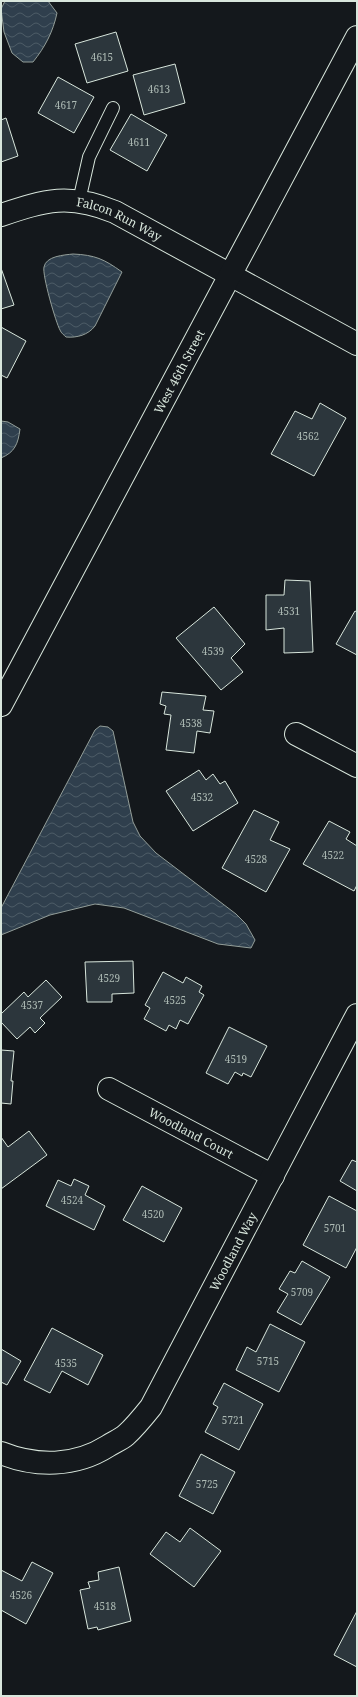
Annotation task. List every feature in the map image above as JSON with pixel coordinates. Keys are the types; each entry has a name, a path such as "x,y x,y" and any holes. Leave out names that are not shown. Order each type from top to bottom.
{"street":[{"name":"West 46th Street","path":"1,705 357,37"},
{"name":"Falcon Run Way","path":"1,215 43,202 79,201 100,206 115,212 357,344"},
{"path":"296,734 357,766"},
{"name":"Woodland Way","path":"1,1453 19,1459 48,1463 66,1462 93,1455 118,1442 126,1436 151,1407 357,1015"},
{"name":"Woodland Court","path":"109,1089 273,1176"}],"lane":[{"path":"79,201 89,157 113,108"}],"water":[{"path":"5,1 48,1 57,13 48,39 33,62 23,62 12,53 4,32 1,9"},
{"path":"73,254 99,258 122,272 95,326 89,332 82,335 66,337 60,331 47,289 44,267 45,263 52,258"},
{"path":"1,421 8,422 20,429 15,447 10,453 1,458"},
{"path":"100,726 108,727 113,731 133,822 140,836 156,853 236,914 246,924 255,940 251,948 218,944 124,908 95,904 50,915 1,935 1,908 95,730"}],"building":[{"path":"116,32 128,71 87,83 75,44"},
{"path":"175,64 185,103 144,115 133,75"},
{"path":"58,77 94,97 74,133 38,113"},
{"path":"131,114 167,135 147,171 110,150"},
{"path":"6,118 18,156 1,162 1,120"},
{"path":"1,268 14,305 1,309"},
{"path":"1,327 26,341 7,378 1,375"},
{"path":"320,403 346,418 314,476 271,454 295,411 312,419"},
{"path":"285,580 310,581 313,652 284,653 284,628 266,630 266,595 284,595"},
{"path":"214,607 245,644 231,658 243,672 221,690 176,638"},
{"path":"355,611 357,612 357,655 336,644"},
{"path":"162,692 206,696 203,710 214,711 210,733 197,731 194,753 166,750 171,715 164,714 166,706 160,704"},
{"path":"199,770 206,780 213,774 220,784 225,781 238,803 193,831 166,791"},
{"path":"254,810 279,822 270,840 290,849 266,892 222,868"},
{"path":"329,821 350,832 346,839 357,846 357,885 354,891 303,864"},
{"path":"133,961 134,993 112,994 112,1002 87,1002 85,962"},
{"path":"163,972 183,983 186,977 202,986 199,992 204,995 188,1024 180,1020 176,1029 169,1025 166,1031 144,1019 150,1008 145,1005"},
{"path":"46,980 62,997 40,1018 45,1023 35,1033 30,1027 17,1039 1,1022 1,1014 24,992 28,997"},
{"path":"229,1027 267,1046 251,1077 243,1073 242,1076 235,1072 228,1084 206,1073"},
{"path":"1,1050 14,1051 11,1081 13,1081 11,1104 1,1103"},
{"path":"29,1131 47,1155 1,1189 1,1137 8,1147"},
{"path":"352,1160 357,1162 357,1191 340,1181"},
{"path":"74,1179 89,1186 85,1195 105,1206 94,1230 46,1206 58,1180 71,1186"},
{"path":"142,1186 182,1208 164,1242 123,1220"},
{"path":"329,1196 357,1211 357,1247 346,1268 303,1245"},
{"path":"302,1261 330,1277 301,1325 277,1312 288,1294 279,1289 290,1271 295,1273"},
{"path":"270,1324 305,1342 279,1392 236,1370 247,1347 256,1352"},
{"path":"52,1328 103,1355 88,1385 62,1371 50,1393 24,1380"},
{"path":"1,1349 21,1361 7,1385 1,1382"},
{"path":"224,1383 263,1404 239,1450 205,1432 218,1407 213,1404"},
{"path":"201,1454 235,1472 213,1514 179,1496"},
{"path":"190,1528 221,1551 194,1587 150,1554 166,1532 180,1542"},
{"path":"32,1562 53,1573 26,1624 1,1610 1,1570 22,1581"},
{"path":"119,1567 131,1621 98,1630 97,1627 88,1629 80,1590 90,1588 88,1582 99,1580 98,1572"},
{"path":"357,1611 357,1667 334,1655"}]}
